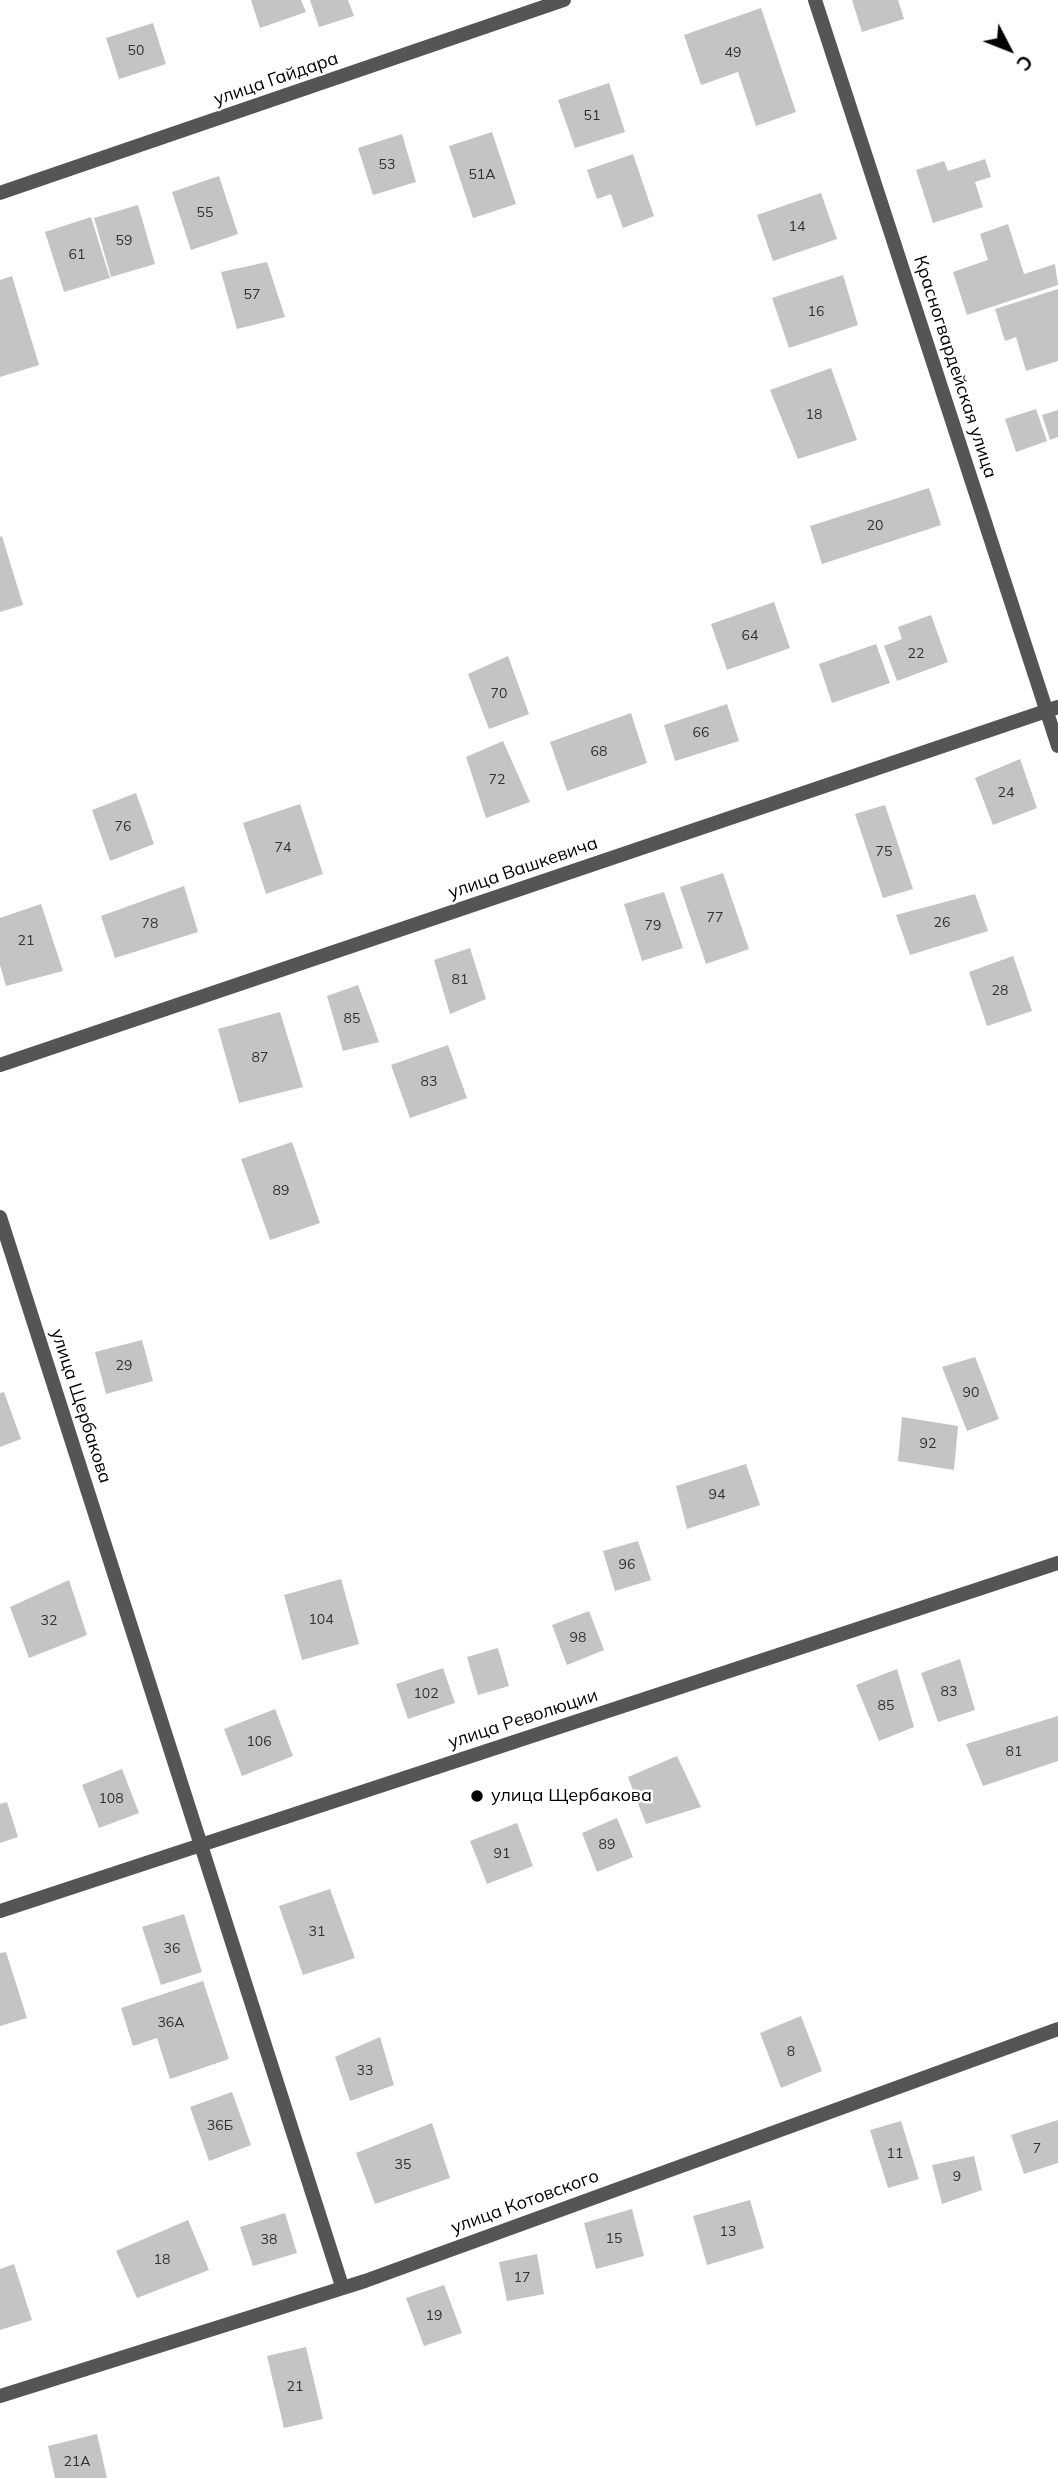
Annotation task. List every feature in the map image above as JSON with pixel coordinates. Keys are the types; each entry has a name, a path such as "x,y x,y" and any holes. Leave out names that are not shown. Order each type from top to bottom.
{"street":[{"name":"улица Гайдара","path":"0,194 564,0"},
{"name":"Красногвардейская улица","path":"815,0 1052,709 1058,746"},
{"name":"улица Вашкевича","path":"0,1065 1052,709"},
{"name":"улица Щербакова","path":"0,1217 342,2286"},
{"name":"улица Революции","path":"0,1911 1058,1563"},
{"name":"улица Котовского","path":"0,2396 342,2286 365,2281 1058,2029"}],"building":[{"path":"251,0 301,0 306,12 260,28"},
{"path":"310,0 348,0 354,16 319,27"},
{"path":"852,0 898,0 904,19 862,32"},
{"path":"761,8 796,112 756,126 738,72 701,85 684,35"},
{"path":"153,23 166,64 119,79 106,38"},
{"path":"609,83 625,132 575,148 558,100"},
{"path":"492,132 516,204 473,218 449,146"},
{"path":"402,134 416,182 373,195 358,148"},
{"path":"633,154 654,216 623,228 611,194 597,199 587,170"},
{"path":"985,159 991,177 975,182 983,207 933,223 916,170 944,161 948,171"},
{"path":"219,176 238,234 191,250 172,192"},
{"path":"821,193 837,239 773,261 757,215"},
{"path":"138,205 155,264 111,277 94,218"},
{"path":"91,217 110,278 64,292 45,232"},
{"path":"1008,224 1024,274 1055,264 1058,285 967,315 953,272 988,260 980,234"},
{"path":"267,262 285,317 237,329 221,272"},
{"path":"843,275 858,325 789,348 772,298"},
{"path":"12,276 39,365 0,377 0,280"},
{"path":"1058,289 1058,361 1026,371 1016,337 1005,341 995,309"},
{"path":"831,368 857,440 798,459 770,390"},
{"path":"1036,409 1047,441 1016,452 1005,419"},
{"path":"1058,410 1058,437 1050,440 1042,415"},
{"path":"929,488 941,525 822,564 810,526"},
{"path":"2,536 23,605 0,612 0,537"},
{"path":"774,602 790,648 727,670 711,624"},
{"path":"931,615 948,662 897,681 884,646 902,639 898,627"},
{"path":"876,644 890,683 832,703 819,664"},
{"path":"508,656 529,714 489,729 468,674"},
{"path":"727,704 739,741 675,761 664,725"},
{"path":"631,713 647,763 567,791 550,742"},
{"path":"503,741 530,802 486,818 466,757"},
{"path":"1020,759 1037,808 993,825 975,778"},
{"path":"136,793 154,844 110,861 92,810"},
{"path":"300,804 323,874 266,894 243,823"},
{"path":"885,805 913,889 883,898 855,814"},
{"path":"723,873 749,949 706,964 680,887"},
{"path":"184,886 198,932 115,958 101,916"},
{"path":"664,892 683,948 642,961 624,904"},
{"path":"975,894 988,931 910,955 896,915"},
{"path":"41,904 63,971 6,986 0,965 0,918"},
{"path":"470,948 486,999 450,1014 434,960"},
{"path":"1013,956 1032,1011 987,1026 969,972"},
{"path":"358,985 379,1042 343,1051 327,996"},
{"path":"280,1012 303,1087 239,1103 218,1029"},
{"path":"448,1045 467,1098 410,1118 391,1065"},
{"path":"292,1142 320,1223 270,1240 241,1159"},
{"path":"142,1340 153,1381 106,1394 95,1352"},
{"path":"975,1357 999,1419 967,1431 942,1367"},
{"path":"4,1392 21,1439 0,1447 0,1393"},
{"path":"902,1417 958,1426 954,1470 898,1461"},
{"path":"746,1464 760,1505 687,1529 676,1486"},
{"path":"638,1541 651,1580 615,1591 603,1551"},
{"path":"341,1579 359,1644 302,1660 284,1595"},
{"path":"69,1580 87,1635 29,1658 10,1607"},
{"path":"589,1611 604,1650 567,1665 552,1625"},
{"path":"498,1648 509,1686 478,1695 467,1657"},
{"path":"960,1659 975,1710 938,1722 921,1673"},
{"path":"443,1668 455,1703 408,1719 396,1684"},
{"path":"897,1669 914,1727 879,1741 856,1685"},
{"path":"275,1709 293,1756 242,1776 224,1729"},
{"path":"1058,1716 1058,1761 983,1786 966,1744"},
{"path":"677,1756 701,1807 646,1824 628,1777"},
{"path":"122,1769 139,1813 99,1828 82,1785"},
{"path":"7,1802 18,1837 0,1843 0,1804"},
{"path":"617,1818 633,1857 597,1872 582,1833"},
{"path":"517,1823 533,1866 487,1884 470,1841"},
{"path":"330,1889 355,1958 303,1975 279,1906"},
{"path":"184,1914 202,1972 161,1985 142,1927"},
{"path":"6,1952 27,2018 0,2026 0,1953"},
{"path":"203,1981 229,2059 170,2079 157,2038 133,2046 121,2008"},
{"path":"801,2016 822,2071 781,2088 760,2033"},
{"path":"380,2037 394,2085 350,2101 335,2057"},
{"path":"232,2092 251,2145 209,2161 190,2107"},
{"path":"1058,2120 1058,2163 1024,2174 1011,2135"},
{"path":"901,2121 919,2179 888,2188 870,2130"},
{"path":"432,2123 450,2178 375,2204 356,2153"},
{"path":"974,2156 982,2190 942,2204 932,2165"},
{"path":"750,2200 764,2248 707,2265 693,2216"},
{"path":"632,2209 644,2256 596,2269 584,2223"},
{"path":"285,2213 297,2253 253,2266 240,2227"},
{"path":"188,2220 209,2270 137,2298 116,2251"},
{"path":"537,2254 544,2294 507,2301 499,2262"},
{"path":"14,2264 32,2320 0,2330 0,2269"},
{"path":"444,2285 462,2333 424,2346 406,2298"},
{"path":"306,2347 323,2419 284,2428 267,2356"},
{"path":"97,2434 107,2478 55,2478 48,2446"}],"place":[{"name":"улица Щербакова","path":"477,1796"}]}
